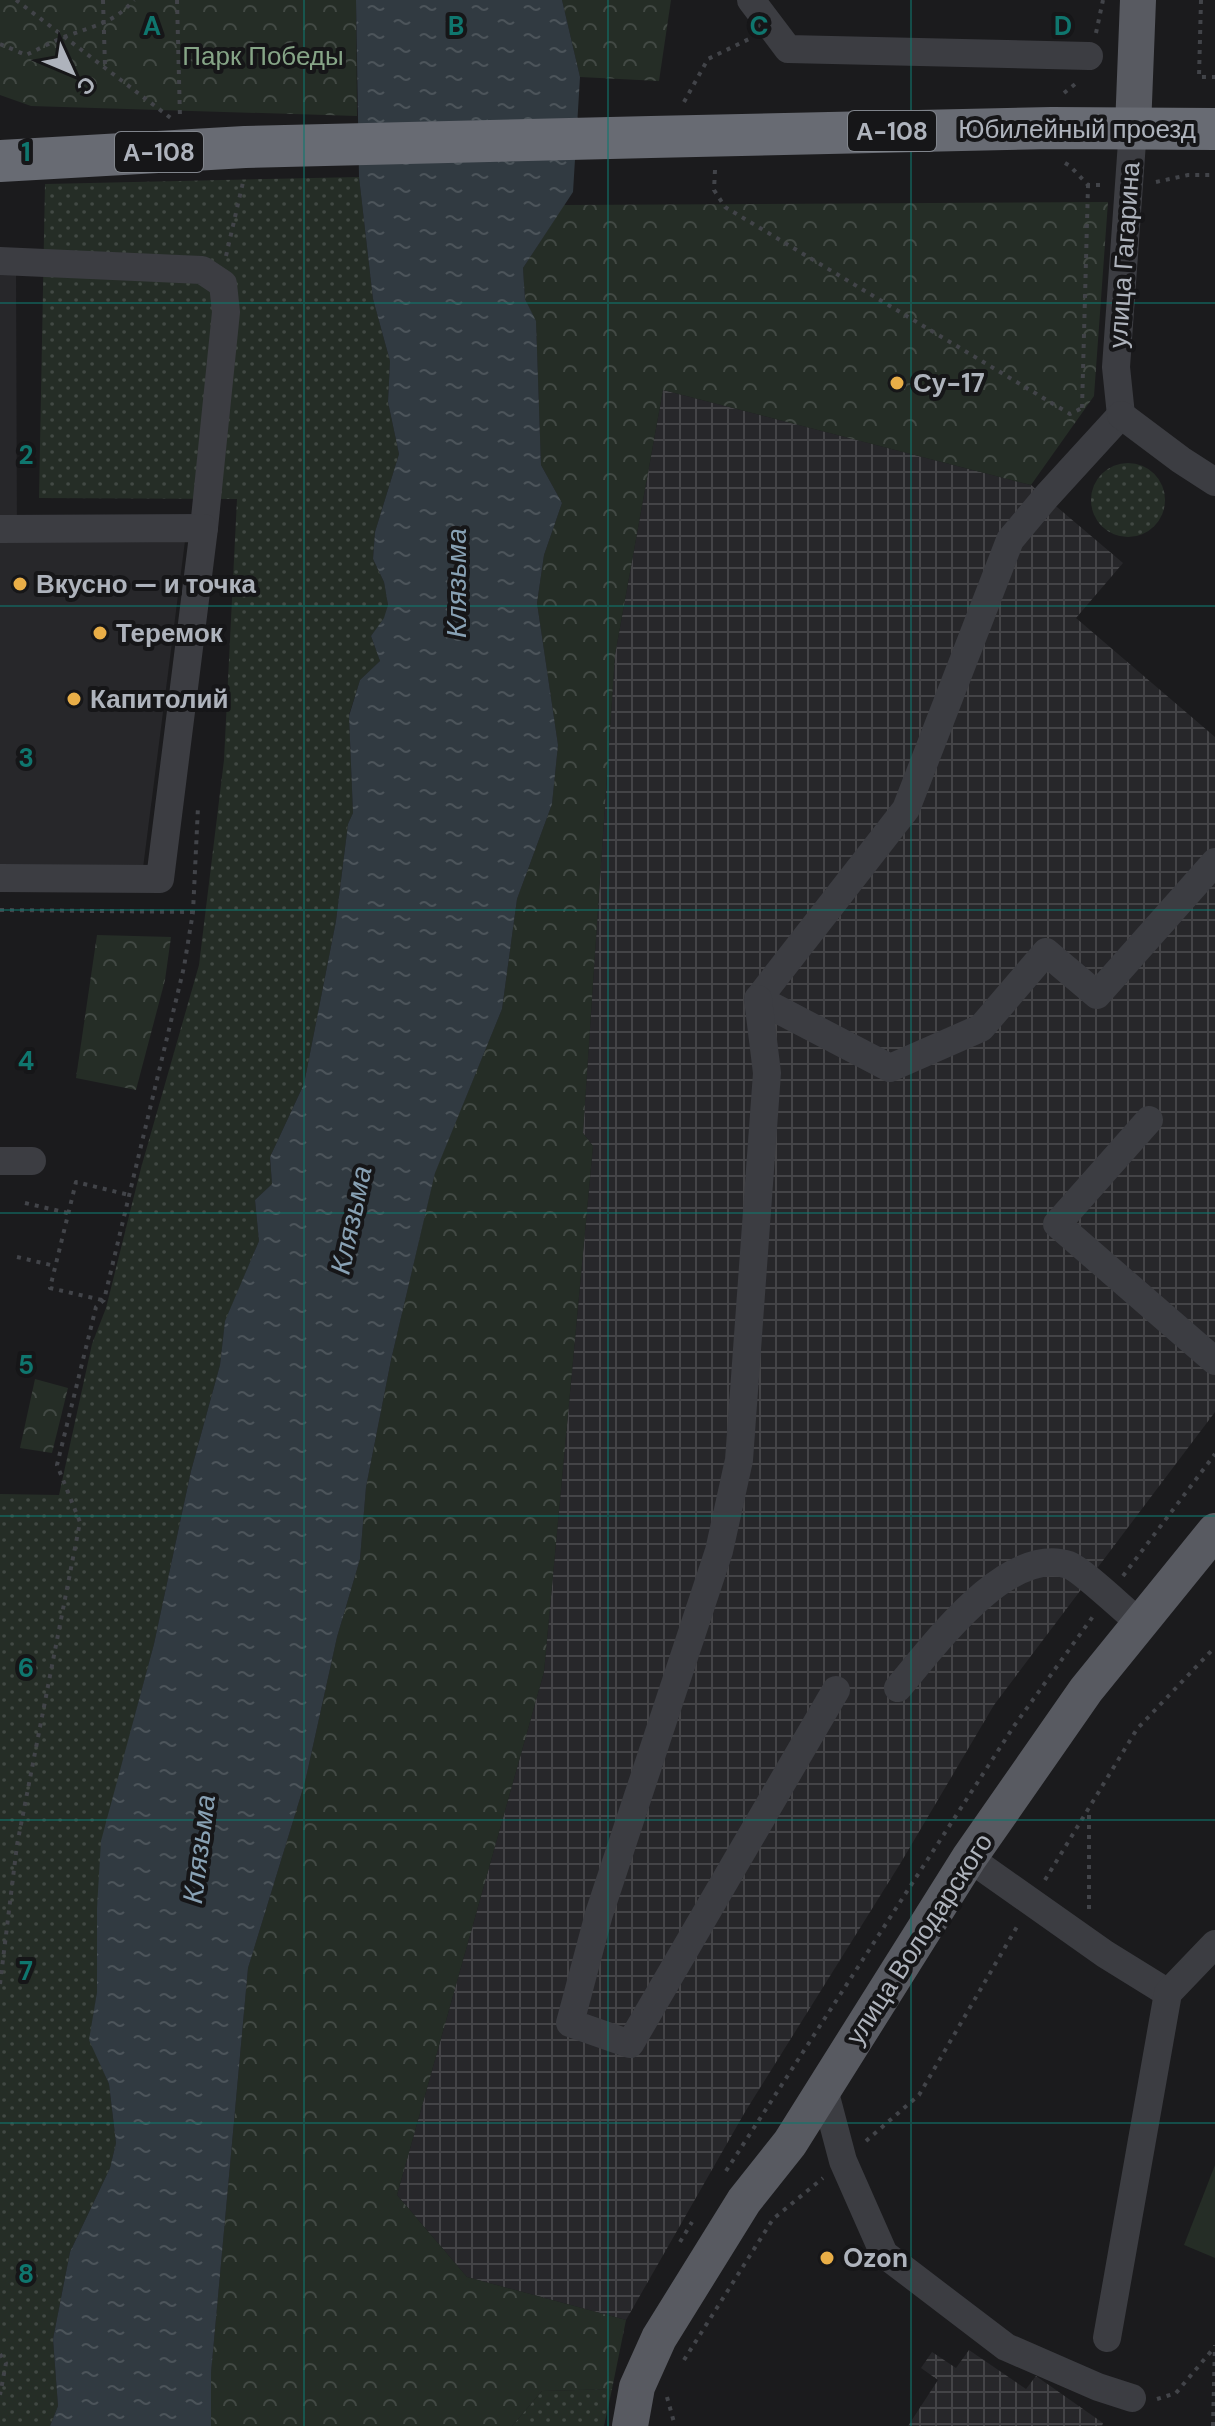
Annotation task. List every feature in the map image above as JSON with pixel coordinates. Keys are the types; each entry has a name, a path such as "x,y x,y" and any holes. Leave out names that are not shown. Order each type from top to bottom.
{"highway":[{"name":"Юбилейный проезд","path":"665,124 1215,129"},
{"name":"А-108","path":"0,161 73,157 245,159 665,124"},
{"name":"А-108","path":"0,140 73,157"}],"main road":[{"name":"улица Гагарина","path":"1133,128 1138,0"},
{"name":"улица Володарского","path":"630,2426 637,2387 662,2388 659,2338 744,2201 790,2143 969,1858 1086,1690 1215,1531"}],"street":[{"path":"751,0 788,49 1089,56"},
{"name":"улица Гагарина","path":"1121,415 1116,367 1133,128"},
{"path":"0,261 202,270 223,284 226,312 204,528 160,879 0,878"},
{"path":"836,1690 630,2044 570,2023 599,1914 719,1551 739,1460 767,1073 758,999 906,809 1010,540 1046,497 1121,415 1215,482"},
{"path":"0,529 204,528"},
{"path":"758,999 890,1068 981,1028 1046,952 1097,995 1215,862"},
{"path":"1149,1120 1057,1224 1215,1361"},
{"path":"0,1161 32,1161"},
{"path":"898,1688 984,1594 1003,1578 1039,1563 1055,1562 1072,1566 1140,1623"},
{"path":"969,1858 1105,1954 1168,1993"},
{"path":"1107,2338 1168,1993 1215,1944"},
{"path":"824,2089 843,2161 884,2254 1006,2347 1098,2387 1132,2398"}],"path":[{"path":"16,0 180,125 177,0"},
{"path":"103,0 106,67"},
{"path":"0,44 26,55 65,36 103,24 134,0"},
{"path":"1201,0 1199,77 1215,77"},
{"path":"665,124 708,59 771,28"},
{"path":"716,163 714,190 725,207 1070,414 1082,408 1088,185 1070,166 1051,157 1052,128"},
{"path":"227,252 245,159"},
{"path":"1088,185 1163,182 1188,175 1215,175"},
{"path":"0,1984 17,1845 80,1522 57,1465 96,1307 104,1300 184,967 193,912 195,846"},
{"path":"0,910 193,912"},
{"path":"104,1300 50,1288 55,1266 76,1182 129,1195"},
{"path":"25,1203 68,1213"},
{"path":"17,1257 55,1266"},
{"path":"675,2426 662,2388 773,2219 919,2095 1137,1729 1215,1647"},
{"path":"1089,1807 1089,1913 1105,1954"},
{"path":"1132,2398 1153,2400 1176,2393 1214,2347"},
{"path":"1213,2426 1214,2347"},
{"path":"0,2354 6,2363 0,2395"}],"shaded area":[{"name":"Капитолий","path":"16,256 17,541 185,541 143,868 0,866 0,257"},
{"path":"663,390 1031,485 1123,563 1076,618 1215,737 1215,1412 994,1705 900,1864 745,2112 626,2320 467,2277 397,2195 544,1672 593,1146 583,1133 615,655"},
{"path":"969,2350 1026,2389 1036,2376 1103,2423 1102,2426 908,2426 938,2380 921,2368 932,2352 956,2368"}],"green space":[{"name":"Парк Победы","path":"0,0 356,0 357,116 31,106 0,95"},
{"path":"562,0 671,0 659,81 580,77"},
{"path":"359,177 373,299 390,361 388,402 399,454 375,532 373,559 384,582 388,605 385,618 371,636 380,661 360,680 349,715 353,813 348,824 336,921 304,1084 270,1157 272,1184 255,1200 259,1241 225,1322 220,1365 191,1471 154,1644 128,1742 97,1908 97,1992 90,2040 109,2084 116,2143 110,2168 70,2252 53,2339 58,2406 50,2426 0,2426 0,1494 59,1495 92,1344 106,1308 141,1168 199,965 224,760 237,499 39,498 45,184"},
{"path":"1108,202 1094,396 1031,485 663,390 615,655 583,1133 593,1146 544,1672 397,2195 467,2277 626,2320 612,2389 542,2391 512,2426 211,2426 211,2373 248,1968 305,1782 337,1637 360,1559 366,1487 391,1360 435,1172 502,1009 517,899 552,804 558,745 537,603 544,555 562,503 541,465 536,322 525,299 523,268 564,205"},
{"path":"1128,463 1142,466 1154,474 1162,486 1165,500 1162,514 1154,526 1142,534 1128,537 1114,534 1102,526 1094,514 1091,500 1094,486 1102,474 1114,466"},
{"path":"97,935 171,937 165,980 136,1090 76,1078"},
{"path":"35,1379 68,1388 52,1453 20,1448"},
{"path":"1215,2165 1215,2258 1184,2245"},
{"path":"612,2389 604,2426 512,2426 542,2391"}],"water":[{"name":"Клязьма","path":"356,0 562,0 580,77 573,192 523,268 525,299 536,321 541,465 562,503 544,555 537,603 558,745 552,804 517,899 502,1009 435,1173 391,1360 366,1487 360,1559 337,1637 305,1782 248,1968 211,2373 211,2426 50,2426 58,2406 53,2339 70,2252 110,2168 116,2143 109,2084 89,2040 97,1992 101,1841 154,1644 191,1471 220,1365 225,1321 259,1241 255,1200 272,1184 270,1157 304,1084 336,921 348,824 353,813 349,716 360,680 380,661 371,636 384,618 388,605 384,582 373,559 375,532 399,454 388,402 390,361 373,299 359,177"}],"place":[{"name":"Су-17","path":"897,383"},
{"name":"Вкусно — и точка","path":"20,584"},
{"name":"Теремок","path":"100,633"},
{"name":"Капитолий","path":"74,699"},
{"name":"Ozon","path":"827,2258"}]}
